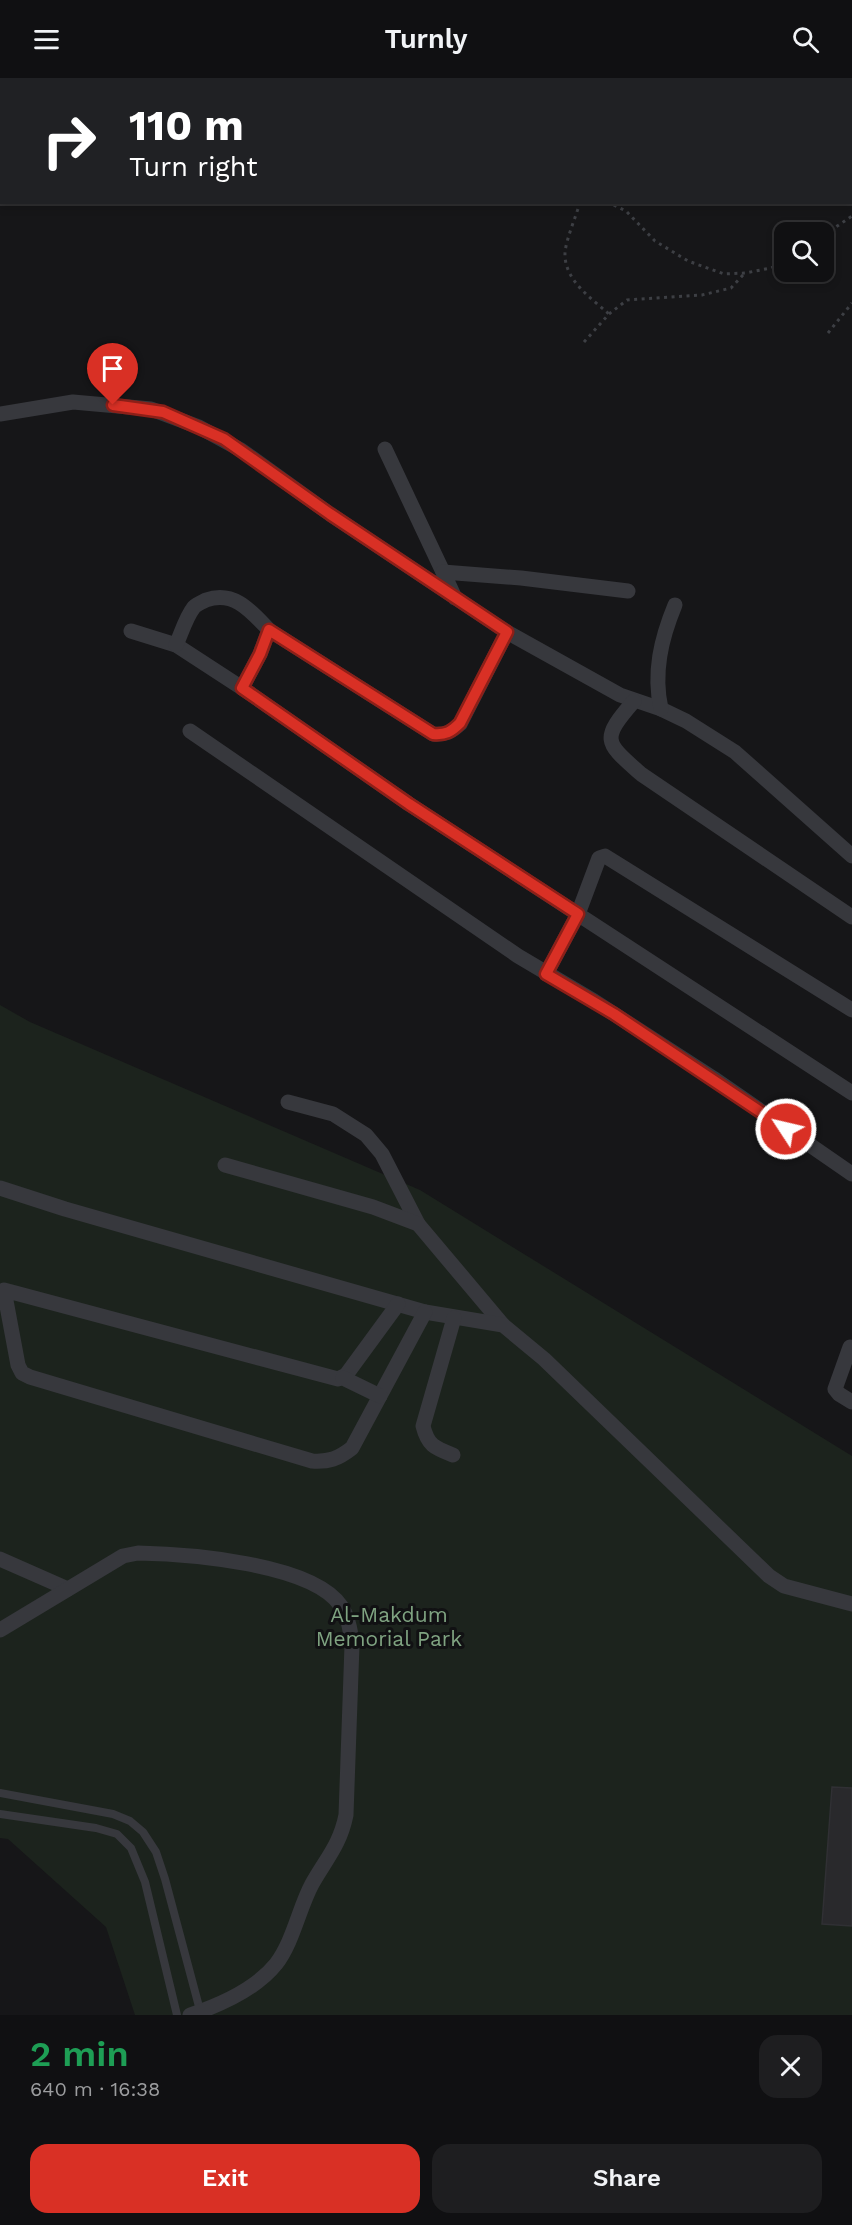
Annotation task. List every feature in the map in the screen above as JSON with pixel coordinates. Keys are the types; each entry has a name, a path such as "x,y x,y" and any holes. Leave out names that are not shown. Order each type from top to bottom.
{"street":[{"path":"0,414 72,402 134,406 163,412 233,445 330,514 507,632 634,701 661,709 706,733 735,752 852,855"},
{"path":"385,449 455,598"},
{"path":"443,572 521,578 628,591"},
{"path":"176,645 194,608 201,602 215,597 239,601 269,630 433,734 443,735 452,732 460,723 507,632"},
{"path":"661,709 656,689 658,670 663,634 675,605"},
{"path":"242,688 260,654 269,630"},
{"path":"131,631 176,645 409,804 852,1094"},
{"path":"634,701 611,730 610,741 614,751 641,774 852,917"},
{"path":"190,731 546,974 594,1001 712,1078 852,1174"},
{"path":"546,974 578,914 599,858 607,856 852,1010"},
{"path":"288,1102 333,1114 366,1135 382,1154 418,1224 503,1325 543,1359 769,1576 784,1586 852,1604"},
{"path":"225,1165 374,1207 418,1224"},
{"path":"0,1188 65,1209 425,1312 503,1325"},
{"path":"380,1396 343,1378 338,1379 2,1288 18,1365 22,1373 41,1381 312,1461 327,1462 339,1458 352,1448 380,1396 425,1312"},
{"path":"343,1378 398,1304"},
{"path":"453,1455 433,1448 426,1437 423,1426 454,1318"},
{"path":"850,1347 835,1389 839,1395 852,1402"},
{"path":"4,1623 123,1556 138,1553 241,1562 270,1568 306,1581 330,1594 342,1606 350,1626 352,1645 346,1815 342,1834 311,1886 277,1963 260,1980 197,2014"},
{"path":"0,1559 68,1589"}],"lane":[{"path":"0,1793 113,1814 130,1821 143,1833 156,1852 165,1879 197,2014"},
{"path":"0,1814 96,1828 117,1834 131,1848 145,1882 177,2015"}],"path":[{"path":"579,204 565,253 568,271 580,288 609,314"},
{"path":"611,204 626,211 655,241 688,261 724,274 745,273 774,267"},
{"path":"834,228 852,216"},
{"path":"584,342 609,314 627,300 702,295 730,288 745,273"},
{"path":"828,333 848,311 852,303"}],"green space":[{"name":"Al-Makdum Memorial Park","path":"0,1005 30,1022 420,1190 852,1456 852,2015 135,2015 106,1927 8,1839 0,1838"}],"building":[{"path":"832,1787 852,1788 852,1926 822,1924"}],"route":[{"path":"113,405 134,406 163,412 224,439 330,514 507,632 460,723 452,732 443,735 433,734 269,630 260,654 242,688 409,804 578,914 546,974 594,1001 786,1129"}]}
